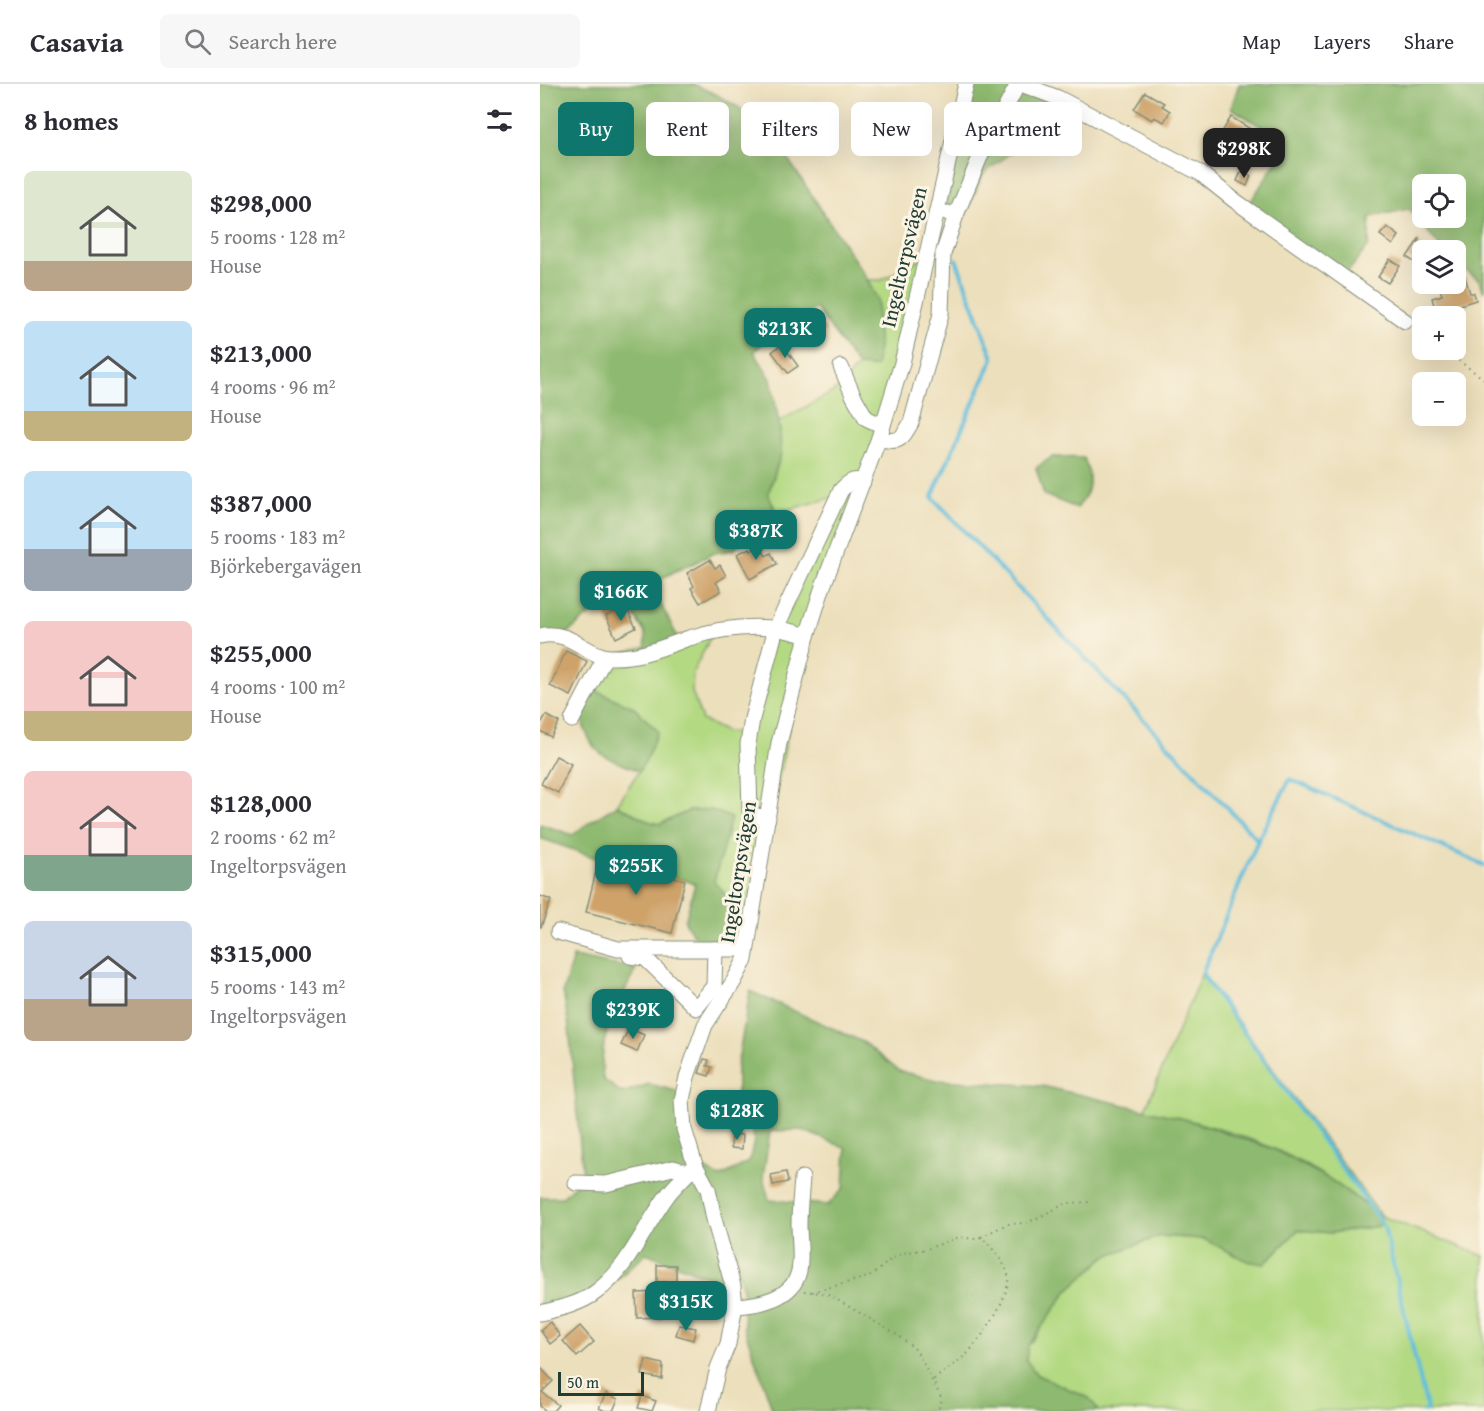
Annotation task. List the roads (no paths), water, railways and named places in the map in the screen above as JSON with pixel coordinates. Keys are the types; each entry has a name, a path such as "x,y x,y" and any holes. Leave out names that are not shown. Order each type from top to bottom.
{"street":[{"name":"Ingeltorpsvägen","path":"708,1411 718,1368 728,1344 735,1306 733,1286 708,1189 692,1169 682,1115 682,1100 687,1077 705,1025 745,960 779,743 807,636 823,586 881,432 902,363 966,84"},
{"path":"936,209 956,215 980,157 1019,84 1058,98 1200,173 1234,200 1405,321"},
{"name":"Ingeltorpsvägen","path":"881,432 897,441 911,423 941,314 943,254 956,215"},
{"path":"841,367 866,418 881,432"},
{"path":"768,818 756,816 750,811 748,744 752,718 776,628 842,490 849,482 857,480 863,482"},
{"path":"540,636 564,636 605,657 637,656 690,638 750,626 776,628 807,636"},
{"path":"572,720 605,657"},
{"path":"558,932 618,949 746,949"},
{"path":"597,951 645,958 696,1008 714,986 715,949"},
{"path":"576,1183 606,1184 673,1168 692,1169"},
{"path":"540,1312 561,1308 594,1294 607,1283 637,1243 667,1195 692,1169"},
{"path":"735,1306 763,1303 774,1299 794,1282 799,1272 802,1178"}],"waterway":[{"path":"956,259 993,358 932,497 1258,840 1290,779 1484,865"},
{"path":"1258,840 1202,974 1384,1226 1427,1408 1424,1411"}]}
